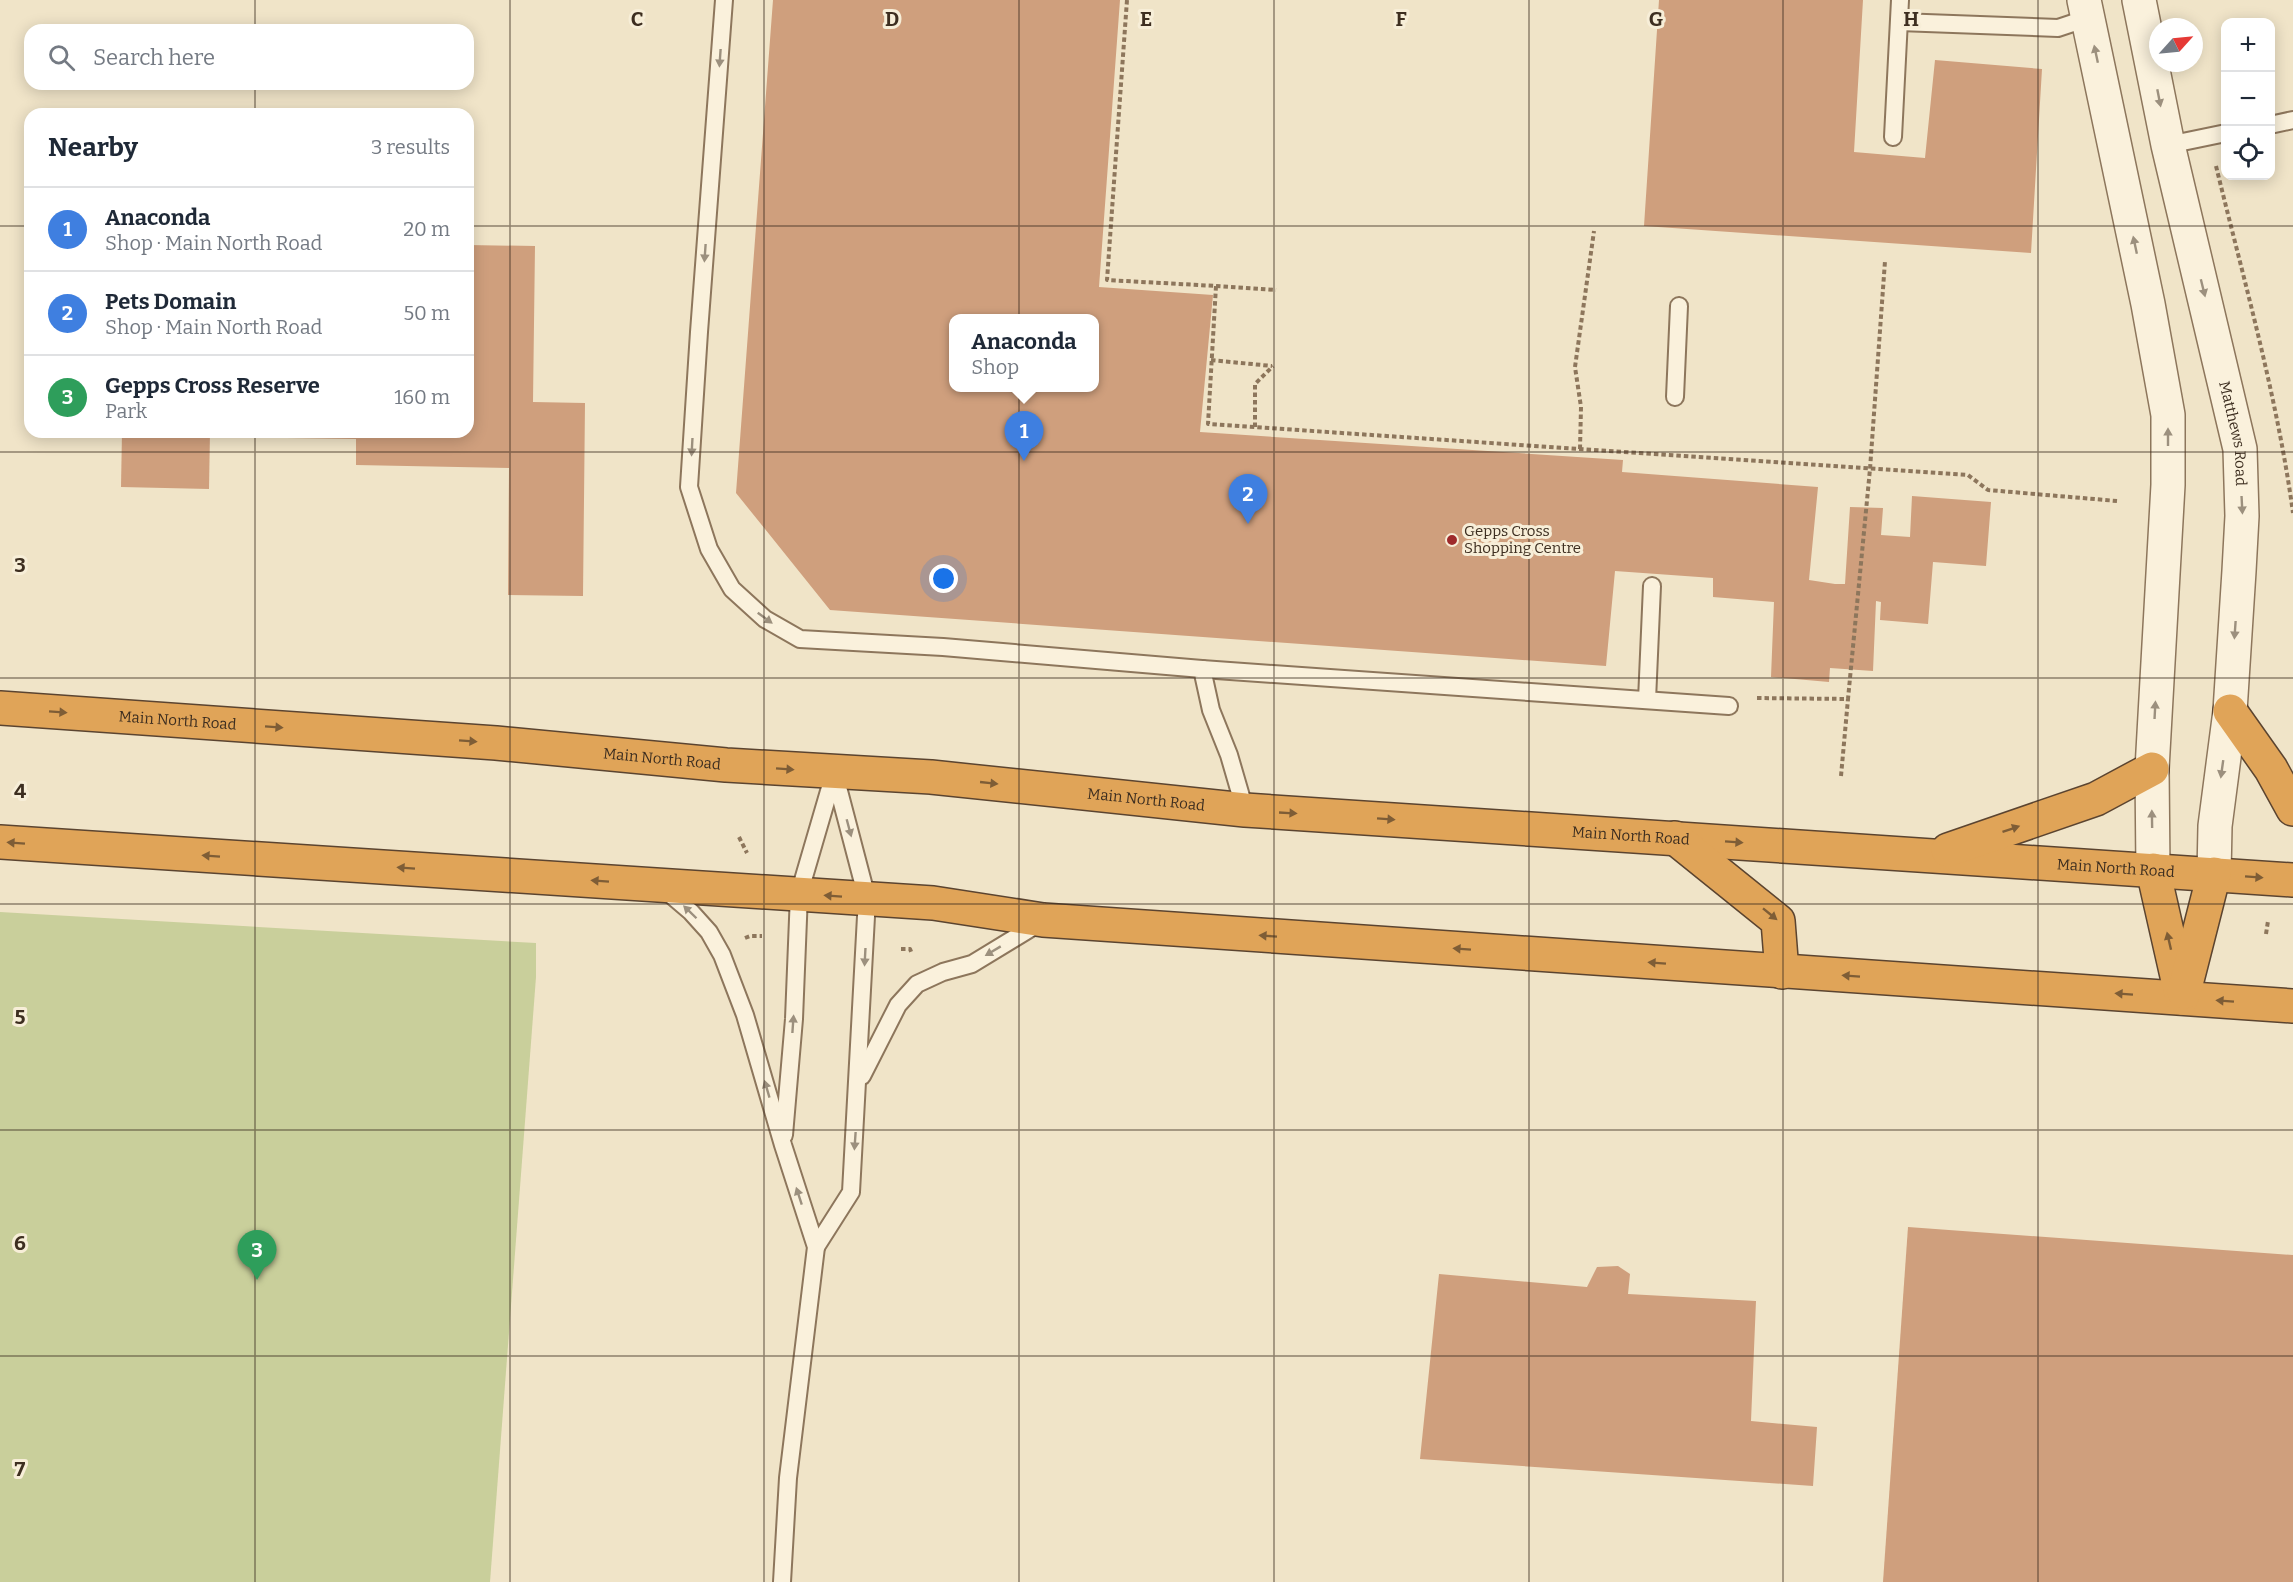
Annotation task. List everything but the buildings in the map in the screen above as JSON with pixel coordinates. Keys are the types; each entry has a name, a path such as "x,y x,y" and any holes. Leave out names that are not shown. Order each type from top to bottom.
{"highway":[{"name":"Main North Road","path":"0,708 485,742 726,765 931,777 1245,810 2293,880"},
{"path":"2230,711 2271,770 2293,809"},
{"path":"1935,855 2096,799 2152,769"},
{"path":"1675,838 1778,921 1782,972"},
{"path":"0,842 867,898 933,903 1043,920 2293,1006"},
{"path":"2153,870 2182,998"},
{"path":"2182,998 2214,874"}],"street":[{"name":"Matthews Road","path":"2139,0 2168,145 2222,364 2240,448 2242,516 2230,711 2215,826 2214,874"},
{"path":"2086,9 2148,304 2168,415 2167,496 2152,769 2153,870"}],"lane":[{"path":"724,0 689,487 709,549 732,590 765,619 800,639 944,647 1202,669 1729,706"},
{"path":"1893,137 1900,0"},
{"path":"1899,22 2058,28 2086,9"},
{"path":"2275,124 2293,120"},
{"path":"2168,145 2217,135"},
{"path":"1675,397 1679,306"},
{"path":"1647,700 1652,586"},
{"path":"1202,669 1211,710 1229,755 1245,810"},
{"path":"783,1145 794,1019 799,894 834,772"},
{"path":"816,1247 851,1192 859,1082 867,898 834,772"},
{"path":"658,885 691,912 709,932 722,955 745,1015 816,1247 788,1478 782,1582"},
{"path":"859,1082 894,1012 917,984 943,972 972,964 1043,920"}],"path":[{"path":"1127,0 1107,280 1276,290"},
{"path":"2217,135 2289,476 2293,513"},
{"path":"1580,449 1581,407 1575,367 1594,231"},
{"path":"1841,776 1870,469 1885,261"},
{"path":"1216,286 1208,424 1968,475 1988,490 2117,501"},
{"path":"1212,360 1273,366 1255,384 1255,427"},
{"path":"1729,706 1744,698 1848,699"},
{"path":"2266,934 2268,921"}],"green space":[{"path":"0,912 536,943 536,977 490,1582 0,1582"}],"place":[{"name":"Anaconda","path":"1024,461"},
{"name":"Pets Domain","path":"1248,524"},
{"name":"Gepps Cross Shopping Centre","path":"1452,540"},
{"name":"Gepps Cross Reserve","path":"257,1280"}]}
